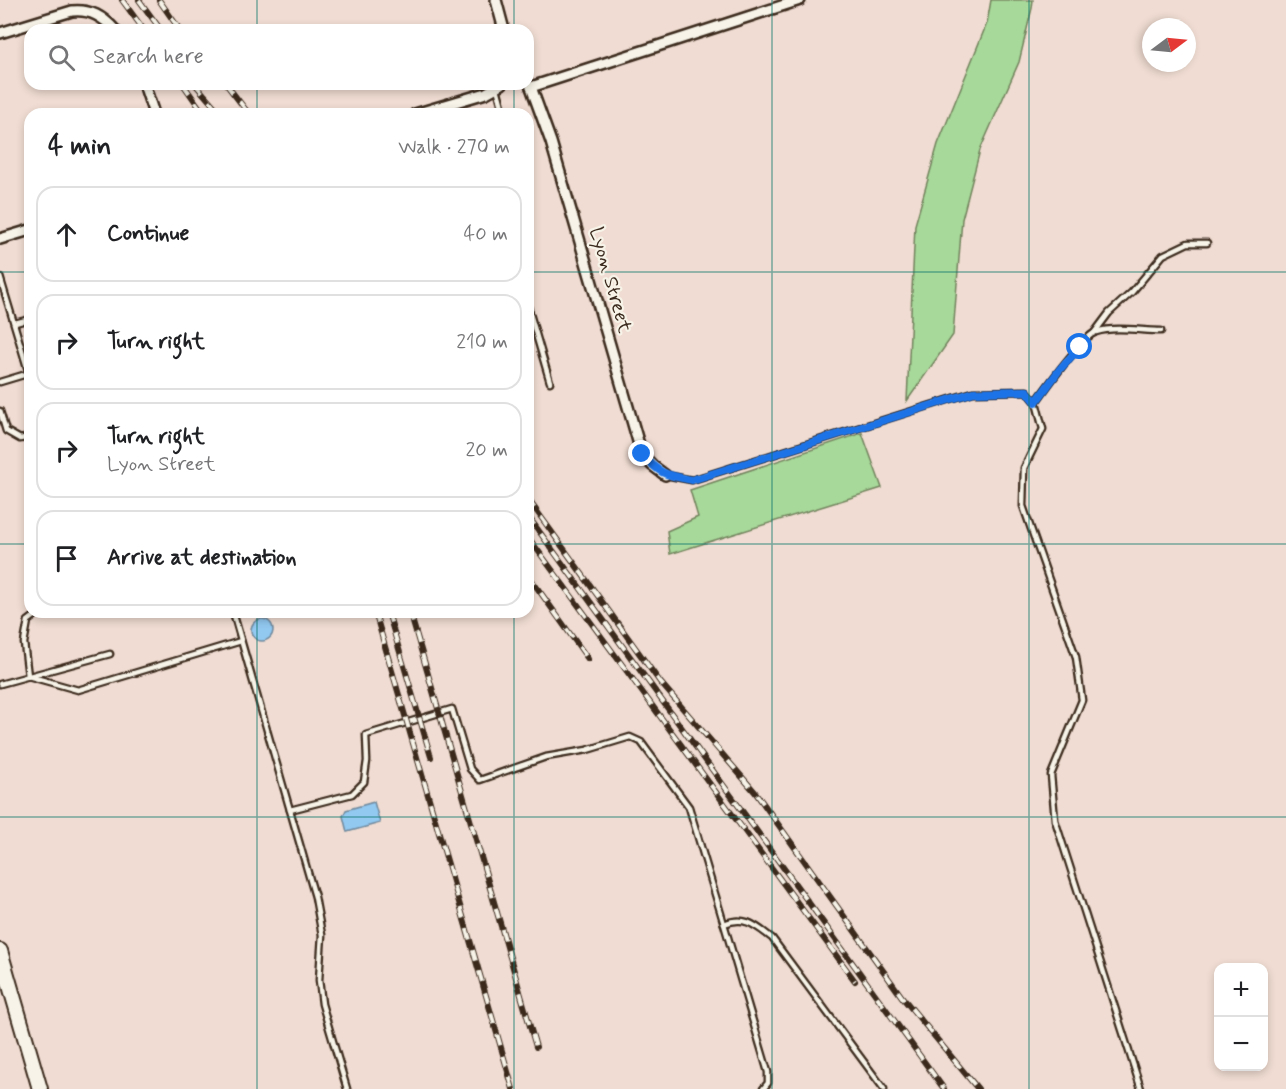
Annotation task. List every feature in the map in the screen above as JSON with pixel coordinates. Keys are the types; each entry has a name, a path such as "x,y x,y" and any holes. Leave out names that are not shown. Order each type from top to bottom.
{"street":[{"path":"496,0 502,24"},
{"path":"534,84 801,0"},
{"path":"29,24 82,10 96,13 109,24"},
{"path":"0,33 24,26"},
{"path":"146,90 152,108"},
{"path":"433,108 488,90"},
{"name":"Lyon Street","path":"529,90 551,142 642,454 652,466 665,475"},
{"path":"0,239 24,232"},
{"path":"0,951 40,1089"}],"lane":[{"path":"501,90 503,108"},
{"path":"1036,402 1060,369 1163,255 1188,243 1207,243"},
{"path":"0,277 24,354"},
{"path":"15,323 24,321"},
{"path":"534,328 550,382"},
{"path":"1094,333 1117,330 1161,330"},
{"path":"0,382 24,376"},
{"path":"665,475 692,480 974,392 1027,391 1036,402 1043,429 1024,468 1023,506 1076,657 1082,700 1051,775 1055,820 1141,1089"},
{"path":"0,411 6,431 20,439 24,438"},
{"path":"28,676 24,643 28,621 32,618"},
{"path":"235,618 315,897 322,935 319,980 322,1004 347,1089"},
{"path":"28,676 78,690 241,641"},
{"path":"0,684 110,654"},
{"path":"290,810 352,794 364,783 367,761 366,735 452,709 470,769 480,780 546,757 587,750 630,737 641,742 689,807 768,1072 768,1083 763,1089"},
{"path":"724,924 732,921 749,921 772,938 884,1089"}],"green space":[{"path":"991,0 1033,0 1019,62 980,150 962,219 953,335 907,401 915,225 938,144 987,23"},
{"path":"862,433 882,488 670,554 667,531 698,517 690,490"}],"water":[{"path":"262,619 270,622 273,630 270,638 262,641 254,638 251,630 254,622"},
{"path":"374,802 380,823 347,832 343,816 346,810"}],"railway":[{"path":"122,0 140,24"},
{"path":"139,0 157,24"},
{"path":"159,0 176,24"},
{"path":"187,90 200,108"},
{"path":"200,90 216,108"},
{"path":"231,90 244,108"},
{"path":"534,507 660,682 755,792 902,997 978,1089"},
{"path":"534,524 944,1089"},
{"path":"534,545 855,981"},
{"path":"534,583 588,659"},
{"path":"377,618 513,1089"},
{"path":"390,618 431,757"},
{"path":"412,618 536,1047"}],"route":[{"path":"642,454 652,466 665,475 692,480 974,392 1027,391 1036,402 1060,369 1080,347"}]}
